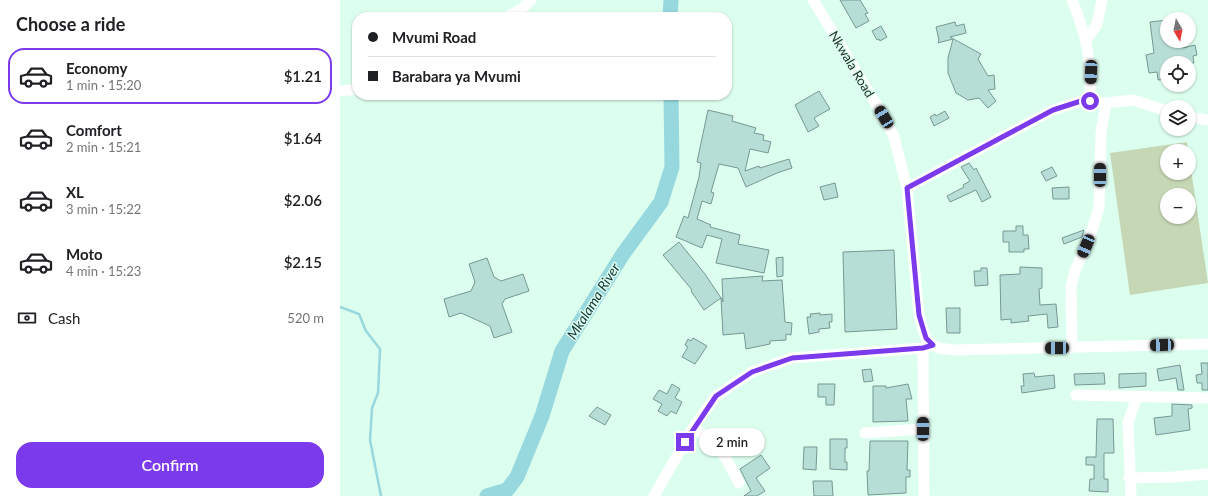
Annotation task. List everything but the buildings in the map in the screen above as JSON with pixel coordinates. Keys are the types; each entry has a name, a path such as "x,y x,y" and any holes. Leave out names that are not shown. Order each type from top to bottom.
{"street":[{"path":"516,12 531,0"},
{"name":"Nkwala Road","path":"813,0 891,130 900,152 907,188 919,315 928,344 923,429 924,496"},
{"path":"1072,0 1087,39 1091,72 1090,101"},
{"path":"1087,39 1097,24 1102,0"},
{"path":"340,91 352,90"},
{"path":"907,188 1053,110 1081,101 1106,103 1133,100 1160,109"},
{"path":"1072,348 1071,286 1075,271 1091,233 1099,208 1101,132 1106,103"},
{"path":"1196,118 1208,120"},
{"path":"654,496 693,428 716,396 752,372 792,358 928,344 939,348 953,350 1208,344"},
{"path":"1076,395 1208,398"},
{"path":"1114,396 1124,408 1128,422 1129,478 1131,496"},
{"path":"1128,422 1138,397"},
{"path":"693,428 709,437 726,459 738,483"},
{"path":"865,433 923,429"},
{"path":"1129,478 1174,477 1208,474"}],"green space":[{"path":"1187,142 1187,144 1173,144"},
{"path":"1160,146 1160,180 1193,180 1194,188 1160,188 1160,224 1196,224 1196,203 1208,283 1130,295 1110,153"}],"waterway":[{"name":"Mkalama River","path":"670,12 671,0"},
{"name":"Mkalama River","path":"487,496 507,490 517,477 542,416 562,351 623,254 661,202 672,167 671,100"},
{"path":"340,307 359,314 366,331 380,349 378,393 372,408 370,440 381,496"}],"route":[{"path":"685,442 716,396 752,372 792,358 923,348 933,345 926,338 919,315 907,188 1053,110 1081,101 1090,101"}]}
